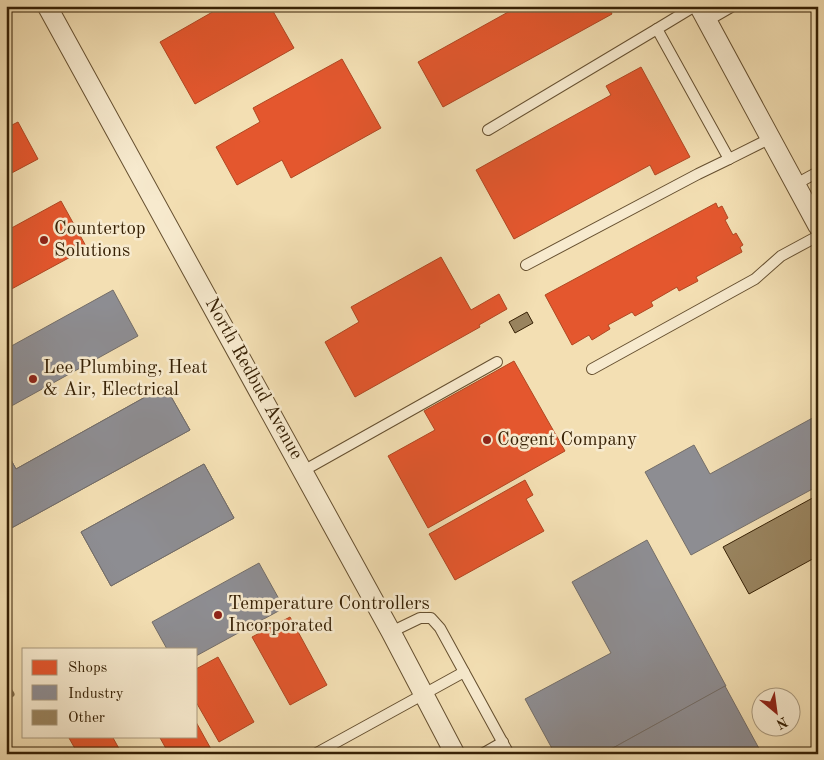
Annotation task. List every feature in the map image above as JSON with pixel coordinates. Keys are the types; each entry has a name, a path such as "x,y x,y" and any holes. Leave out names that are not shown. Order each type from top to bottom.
{"street":[{"name":"North Redbud Avenue","path":"47,6 391,632 455,754"},
{"path":"700,11 818,226"}],"lane":[{"path":"488,130 656,29 700,11 733,6"},
{"path":"656,29 729,159"},
{"path":"526,265 698,174 771,138"},
{"path":"796,184 818,172"},
{"path":"592,369 755,279 781,256 818,236"},
{"path":"303,471 497,362"},
{"path":"391,632 420,618 431,618 440,628 509,754"},
{"path":"315,754 464,672"},
{"path":"482,754 503,742"}],"building: Shops":[{"path":"223,6 270,6 294,48 195,104 160,42"},
{"path":"519,6 608,6 612,14 443,107 418,62"},
{"path":"342,59 381,128 291,178 282,160 237,185 216,147 260,122 253,108"},
{"path":"641,67 690,157 655,175 650,165 514,239 476,170 611,95 606,86"},
{"path":"18,122 38,159 6,176 6,128"},
{"name":"Countertop Solutions","path":"61,201 87,248 6,292 6,231"},
{"path":"716,203 718,208 722,206 728,218 725,220 733,235 736,233 743,245 740,247 742,252 696,277 698,281 679,291 677,287 651,302 653,306 635,316 632,312 608,325 610,329 592,340 589,335 572,345 545,295"},
{"path":"441,257 471,310 499,294 507,309 479,325 480,327 355,397 325,342 359,322 351,307"},
{"name":"Cogent Company","path":"514,361 565,451 428,528 388,456 435,430 424,411"},
{"path":"525,480 533,495 526,499 544,531 455,580 429,534"},
{"path":"290,617 327,685 290,705 252,637"},
{"path":"218,657 254,722 219,742 198,705 198,668"},
{"path":"198,726 211,749 203,754 169,754 160,738 198,738"},
{"path":"69,738 113,738 122,754 78,754"}],"building: Industry":[{"name":"Lee Plumbing, Heat & Air, Electrical","path":"113,290 138,336 6,409 6,349"},
{"path":"165,386 190,430 6,531 6,451 16,469"},
{"path":"165,386 190,430 6,531 6,451 16,469"},
{"path":"818,415 818,486 691,555 645,472 694,445 710,474"},
{"path":"204,464 234,518 111,586 81,532"},
{"path":"204,464 234,518 111,586 81,532"},
{"path":"647,540 726,686 602,754 555,754 525,699 611,653 572,582"},
{"name":"Temperature Controllers Incorporated","path":"259,563 284,608 198,655 198,648 166,648 152,622"},
{"path":"725,686 762,754 602,754"}],"building: Other":[{"path":"527,312 533,323 515,333 509,322"},
{"path":"818,495 818,556 749,594 723,547"}],"waterway":[{"path":"6,686 11,694"}],"place":[{"name":"Countertop Solutions","path":"44,240"},
{"name":"Lee Plumbing, Heat & Air, Electrical","path":"33,379"},
{"name":"Cogent Company","path":"487,440"},
{"name":"Temperature Controllers Incorporated","path":"218,615"}]}
